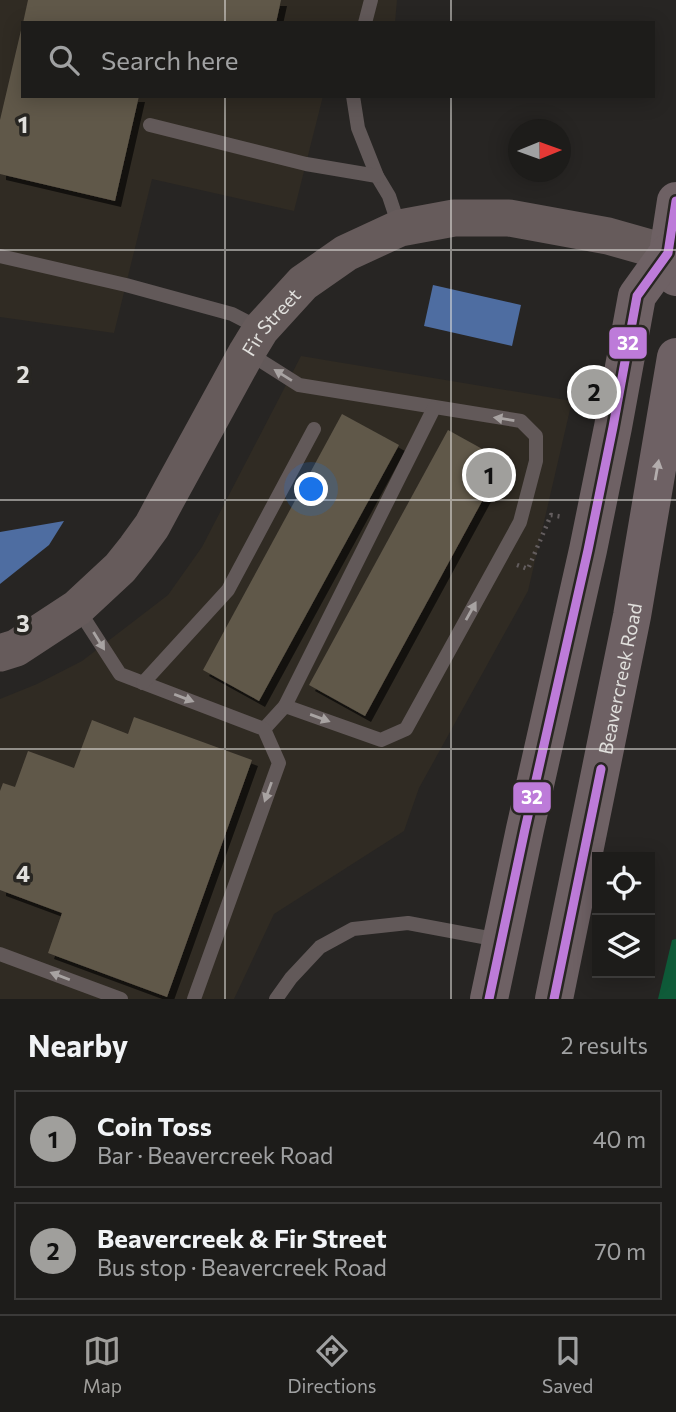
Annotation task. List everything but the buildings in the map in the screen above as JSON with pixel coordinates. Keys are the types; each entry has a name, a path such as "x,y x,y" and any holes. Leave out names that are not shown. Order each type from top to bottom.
{"main road":[{"path":"489,999 588,550 637,296 672,266 676,201"},
{"name":"Beavercreek Road","path":"554,999 632,616 676,357"}],"street":[{"name":"Fir Street","path":"0,653 16,648 78,607 120,568 152,526 254,341 303,283 346,253 400,228 454,218 509,218 608,236 672,266"}],"lane":[{"path":"366,21 371,0"},
{"path":"353,98 358,128 400,228"},
{"path":"150,125 306,164 377,176"},
{"path":"0,257 126,285 232,314 254,341 299,385 521,421 536,436 536,461 520,522 406,729 381,740 285,706"},
{"path":"264,729 285,706 434,408"},
{"path":"143,683 228,590 314,429"},
{"path":"78,607 120,674 264,729 279,763 194,999"},
{"path":"276,999 291,978 320,947 354,929 408,923 501,940"},
{"path":"0,954 121,999"}],"path":[{"path":"496,565 519,565 528,569 551,515 563,517"}],"shaded area":[{"path":"0,0 397,0 395,21 21,21 21,98 322,98 294,211 152,179 114,333 0,317"},
{"path":"301,356 572,401 528,591 419,788 404,831 274,914 234,999 0,999 0,699 82,661 168,595 202,547"}],"green space":[{"path":"676,939 676,999 658,999 672,940"}],"water":[{"path":"433,285 521,305 512,346 424,326"},
{"path":"64,521 49,545 0,584 0,532"}],"transit line":[{"name":"32","path":"489,999 588,550 637,296 668,253 676,201"},
{"name":"32","path":"554,999 601,769"}],"place":[{"name":"Beavercreek & Fir Street","path":"594,392"},
{"name":"Coin Toss","path":"489,475"}]}
